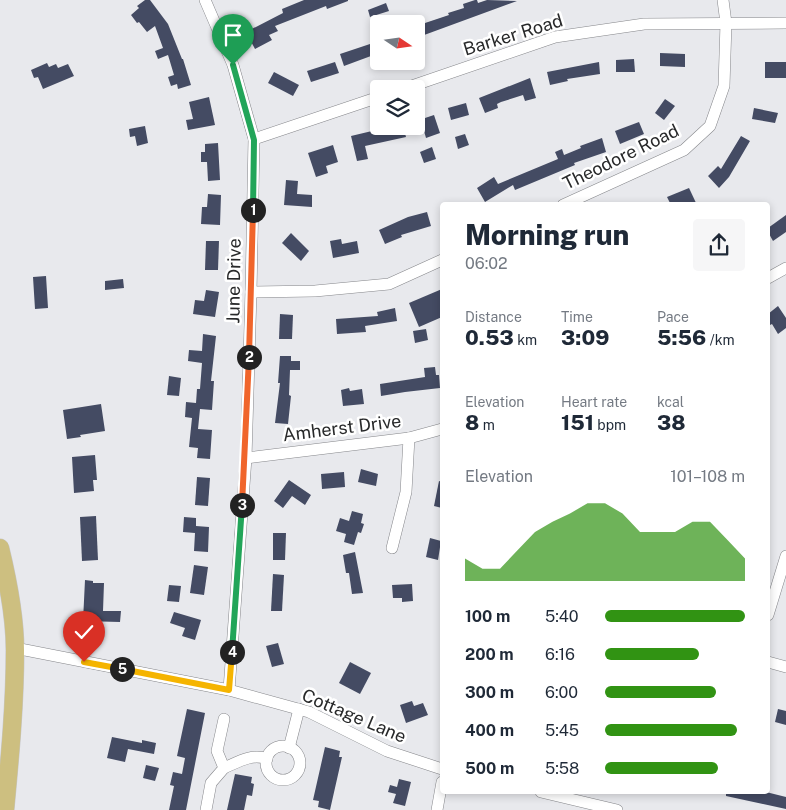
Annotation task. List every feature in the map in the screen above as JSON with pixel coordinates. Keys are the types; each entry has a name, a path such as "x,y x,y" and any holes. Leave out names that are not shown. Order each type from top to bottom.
{"main road":[{"path":"0,548 9,586 15,648 11,744 3,806"}],"street":[{"name":"Theodore Road","path":"570,202 684,150 710,126 724,86 726,23 724,0"},
{"name":"June Drive","path":"207,1 233,65 254,140 246,458 229,690"},
{"name":"Barker Road","path":"425,81 554,37 644,24 786,23"},
{"path":"254,140 370,100"},
{"path":"251,292 315,291 389,284 440,261"},
{"path":"770,277 786,268"},
{"name":"Amherst Drive","path":"246,458 409,438 440,430"},
{"path":"392,548 406,492 409,438"},
{"path":"770,608 786,556"},
{"name":"Cottage Lane","path":"15,648 229,690 299,709 309,712 387,751 440,769"},
{"path":"770,663 786,667"},
{"path":"289,748 299,709"},
{"path":"224,719 217,751 224,768"},
{"path":"278,747 289,748 297,754 300,765 295,775 291,778 280,780 271,775 266,765 267,759 269,754 278,747"},
{"path":"206,810 211,783 224,768 252,756 267,759"},
{"path":"437,810 440,793"},
{"path":"549,794 617,810"}],"building":[{"path":"145,0 150,0 168,24 183,59 191,85 178,89 177,84 171,86 168,77 174,75 168,55 158,59 155,51 163,48 155,26 147,32 131,15 139,8 137,6"},
{"path":"304,0 348,1 327,9 326,6 275,26 278,31 269,35 272,40 255,49 246,32 283,13 282,9"},
{"path":"475,0 478,3 487,0 517,1 425,35 425,23 464,8 463,4"},
{"path":"386,3 389,11 370,15 370,17 368,10"},
{"path":"370,44 370,56 344,66 340,54"},
{"path":"660,53 685,54 685,67 660,66"},
{"path":"634,59 635,72 616,72 616,60"},
{"path":"335,62 339,73 311,82 307,71"},
{"path":"599,62 600,74 567,79 568,81 550,85 547,72"},
{"path":"765,62 786,62 786,78 765,78"},
{"path":"47,63 49,67 56,64 58,68 68,64 74,76 43,89 38,77 34,78 31,70"},
{"path":"274,72 299,85 293,96 268,83"},
{"path":"530,78 536,98 525,101 523,95 501,102 497,104 498,108 485,113 479,98"},
{"path":"209,97 215,125 188,130 186,120 193,119 189,102"},
{"path":"665,99 675,106 664,120 655,113"},
{"path":"466,103 469,115 451,120 448,108"},
{"path":"754,108 778,113 775,123 752,119"},
{"path":"434,115 440,133 426,138 425,118"},
{"path":"639,122 644,134 620,144 615,131"},
{"path":"145,126 148,143 137,146 135,136 130,137 129,129"},
{"path":"370,131 370,135 405,135 406,137 365,146 368,159 357,161 351,136"},
{"path":"465,134 469,145 458,149 455,137"},
{"path":"741,136 750,141 729,177 719,188 708,176 718,166 721,169"},
{"path":"602,138 606,152 574,163 575,165 515,190 513,185 485,202 477,188 494,177 498,184 558,159 555,152 562,149 564,155 581,148 580,146"},
{"path":"218,143 220,180 208,181 207,162 201,162 201,152 205,152 205,144"},
{"path":"333,145 338,162 326,166 328,173 316,177 308,153"},
{"path":"432,147 436,159 424,163 420,152"},
{"path":"286,180 298,181 297,194 312,195 312,207 284,205"},
{"path":"689,188 696,202 670,202 667,197"},
{"path":"208,194 221,195 220,225 201,224 202,207 207,207"},
{"path":"427,212 431,226 401,235 402,237 385,244 379,230 408,217"},
{"path":"786,215 786,232 773,241 770,236 770,227"},
{"path":"291,233 309,251 301,261 282,243"},
{"path":"341,239 342,244 357,241 359,253 333,258 330,241"},
{"path":"206,241 219,241 218,270 205,270"},
{"path":"46,276 48,308 35,309 33,277"},
{"path":"123,279 124,288 105,290 105,281"},
{"path":"206,290 219,292 215,317 193,314 195,300 204,301"},
{"path":"440,290 440,318 419,327 409,303"},
{"path":"778,306 786,318 786,328 778,334 772,324 770,325 770,312"},
{"path":"395,308 397,321 365,326 366,332 337,334 336,319 378,316 377,312"},
{"path":"280,314 293,315 292,339 279,339"},
{"path":"426,329 428,340 415,343 413,331"},
{"path":"203,334 216,336 211,381 214,381 212,410 200,409 198,429 212,430 210,459 197,458 198,448 189,447 192,418 185,417 186,402 196,403 197,389 200,389 202,363 188,361 189,350 202,351"},
{"path":"280,356 291,356 291,361 300,361 300,370 290,370 289,395 291,396 288,424 275,423 280,383 278,383"},
{"path":"435,367 436,375 439,375 440,388 381,396 380,384 425,377 424,368"},
{"path":"169,376 181,378 179,396 167,395"},
{"path":"349,388 350,391 362,389 364,404 343,406 341,390"},
{"path":"101,404 105,431 67,439 63,410"},
{"path":"95,455 97,480 93,480 94,491 74,493 72,457"},
{"path":"361,469 378,474 376,486 358,482"},
{"path":"344,472 345,487 322,489 321,474"},
{"path":"197,477 210,478 208,506 195,505"},
{"path":"289,480 311,495 305,505 292,496 283,508 274,501"},
{"path":"439,481 440,508 434,506"},
{"path":"352,511 363,514 361,523 364,524 361,533 358,532 354,545 344,542 346,534 336,531 340,518 349,521"},
{"path":"96,516 98,560 82,561 80,517"},
{"path":"184,517 196,518 196,526 209,527 208,552 194,551 195,533 183,532"},
{"path":"273,533 286,533 285,560 273,560"},
{"path":"430,538 440,541 438,560 426,557"},
{"path":"355,552 363,593 352,594 349,573 346,573 343,555"},
{"path":"194,565 208,567 204,595 190,593"},
{"path":"273,574 284,575 282,611 271,611"},
{"path":"85,580 93,581 93,583 104,583 103,611 121,611 120,622 83,621"},
{"path":"412,584 413,601 402,602 402,598 393,598 392,585"},
{"path":"169,585 181,586 179,602 167,601"},
{"path":"174,612 201,620 195,640 182,636 185,628 170,623"},
{"path":"278,643 284,664 272,667 266,646"},
{"path":"350,662 371,673 360,694 339,683"},
{"path":"412,701 414,706 423,703 428,715 406,723 400,705"},
{"path":"187,709 205,713 186,810 169,810 174,786 170,785 173,772 182,774 185,758 177,756"},
{"path":"778,709 786,711 786,725 775,722"},
{"path":"112,737 142,743 142,740 156,743 154,754 128,749 125,762 107,758"},
{"path":"325,747 340,751 339,757 342,757 330,810 318,807 319,801 313,800"},
{"path":"146,765 159,768 155,781 143,778"},
{"path":"235,774 252,777 251,783 254,784 252,796 247,795 244,810 227,810"},
{"path":"399,779 411,782 405,806 393,803 396,794 388,792 390,785 397,787"},
{"path":"770,793 786,797 786,809 726,796 726,794"}],"route":[{"path":"84,662 229,690 246,458 254,140 233,65"}]}
